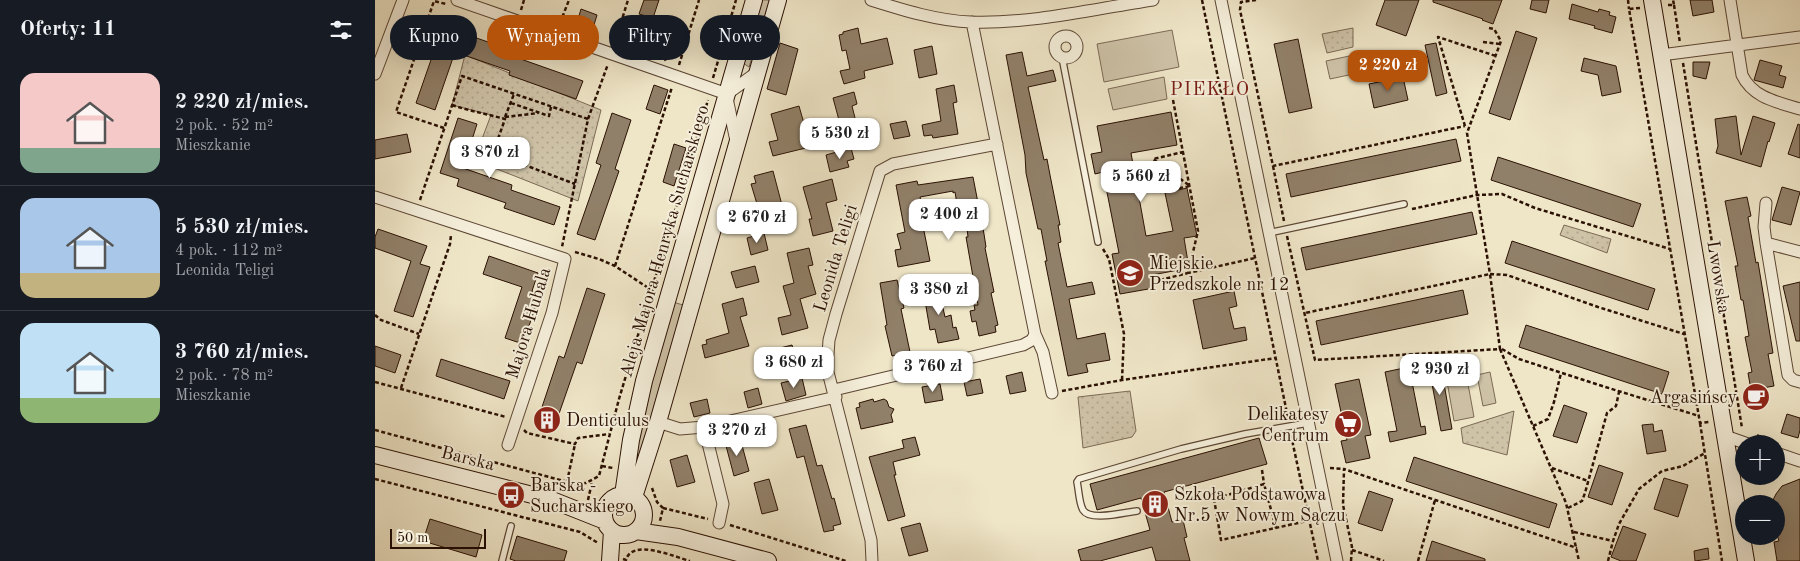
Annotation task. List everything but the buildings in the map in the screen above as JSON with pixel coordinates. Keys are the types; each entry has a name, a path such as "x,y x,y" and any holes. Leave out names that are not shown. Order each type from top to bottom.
{"street":[{"path":"375,74 403,0"},
{"name":"Aleja Majora Henryka Sucharskiego","path":"628,496 631,440 643,381 754,0"},
{"path":"628,496 658,422 778,0"},
{"path":"871,0 953,21 972,22 1040,18 1153,0"},
{"path":"1221,0 1337,561"},
{"path":"1730,0 1742,75 1746,85 1755,92 1770,99 1800,109"},
{"path":"452,2 727,94"},
{"name":"Lwowska","path":"1653,3 1745,561"},
{"path":"1056,15 1060,38 1055,46 1057,53 1063,57 1073,56 1077,49 1076,42 1071,37 1060,38"},
{"path":"972,22 1035,334 1043,352 1052,393"},
{"path":"1661,55 1800,38"},
{"path":"727,94 756,73"},
{"path":"727,94 736,143"},
{"name":"Leonida Teligi","path":"872,561 871,540 835,393 828,372 829,340 880,171 893,164 997,144"},
{"name":"Majora Hubala","path":"375,196 565,259 552,313 519,422 508,445"},
{"path":"1766,203 1766,242 1788,375 1793,380 1800,382"},
{"path":"1766,242 1800,252"},
{"path":"658,422 680,429 704,427 1023,346 1032,340 1035,334"},
{"path":"704,427 723,504 719,522"},
{"path":"1723,428 1735,436"},
{"name":"Barska","path":"375,455 552,500 620,529 678,538 768,561"},
{"path":"1785,456 1800,461"},
{"path":"617,496 628,496 642,506 644,515 642,524 620,529 604,515 608,503 617,496"},
{"name":"Barska","path":"552,500 608,503"},
{"name":"Barska","path":"644,515 678,538"},
{"path":"613,559 620,529"}],"lane":[{"path":"1063,57 1098,242"},
{"path":"1268,233 1404,204"},
{"path":"1137,510 1098,517 1086,514 1083,509 1077,482 1079,478 1181,449 1245,434 1308,423"},
{"path":"502,561 511,526"}],"path":[{"path":"444,128 396,112 434,0 452,2"},
{"path":"563,15 569,0"},
{"path":"623,15 628,0"},
{"path":"690,29 699,0"},
{"path":"375,430 575,484 586,484 599,476 609,434 707,107 736,0"},
{"path":"1202,0 1318,561"},
{"path":"1256,0 1241,2 1240,10 1315,360 1500,349 1519,359 1699,416"},
{"path":"1627,0 1699,416 1722,561"},
{"path":"1629,9 1653,3"},
{"path":"1674,5 1742,428 1723,428 1700,423"},
{"path":"1467,133 1501,41 1494,29 1489,28"},
{"path":"1495,56 1439,37 1467,133 1500,349 1567,508 1574,532 1579,561"},
{"path":"1483,42 1500,44"},
{"path":"659,62 664,60"},
{"path":"615,266 681,60"},
{"path":"609,61 588,119 561,248 599,259 615,266 651,291 667,298"},
{"path":"428,202 419,200 463,76 588,119"},
{"path":"514,94 493,153 575,184"},
{"path":"1173,100 1199,235 1189,273"},
{"path":"511,103 549,116 551,107"},
{"path":"452,105 474,113 483,112 505,118 540,113"},
{"path":"1273,166 1465,126"},
{"path":"1183,152 1153,159 1190,186"},
{"path":"1160,192 1190,186"},
{"path":"1477,195 1502,194 1535,208 1670,249"},
{"path":"401,388 450,244 451,236 447,228"},
{"path":"1098,242 1109,259 1124,334 1122,380"},
{"path":"1160,280 1255,258"},
{"path":"1305,313 1490,274 1507,275 1598,307 1684,334"},
{"path":"375,314 381,320 419,334"},
{"path":"1052,393 1122,380 1276,358"},
{"path":"1533,426 1548,419 1561,373"},
{"path":"375,382 519,422 527,433 575,444"},
{"path":"1567,508 1581,501 1607,413 1616,406 1619,392"},
{"path":"567,482 569,462 578,438 609,434"},
{"path":"1608,561 1619,524 1639,489 1662,471 1683,466 1705,453"},
{"path":"1551,468 1588,481"},
{"path":"1351,561 1352,550 1343,505 1344,469 1577,548"},
{"path":"1262,470 1276,528"},
{"path":"375,479 580,532 597,542 602,553 613,559 626,560 630,552 642,549 653,550 689,561"},
{"path":"1264,484 1214,499 1221,540 1327,517"},
{"path":"1418,561 1435,500"},
{"path":"663,508 719,522 846,561"},
{"path":"1574,532 1613,541"},
{"path":"1352,550 1384,561"}],"shaded area":[{"path":"761,0 770,0 765,15 757,15"},
{"path":"1353,28 1353,47 1327,53 1322,34"},
{"path":"1172,30 1179,67 1104,82 1097,44"},
{"path":"1354,55 1358,73 1330,79 1326,61"},
{"path":"464,60 477,60 601,110 578,201 474,160 491,115 452,105"},
{"path":"744,60 751,60 749,67 743,63"},
{"path":"1164,77 1167,99 1113,110 1108,89"},
{"path":"1564,225 1611,239 1607,253 1560,235"},
{"path":"673,302 683,305 636,470 631,468 637,433"},
{"path":"1490,372 1496,403 1483,406 1477,375"},
{"path":"1466,373 1474,417 1454,421 1446,376"},
{"path":"1130,391 1136,431 1132,437 1083,448 1078,397"},
{"path":"1514,411 1507,455 1463,443 1461,428"}],"place":[{"name":"Miejskie Przedszkole nr 12","path":"1130,273"},
{"name":"Argasińscy","path":"1756,397"},
{"name":"Denticulus","path":"547,420"},
{"name":"Delikatesy Centrum","path":"1348,424"},
{"name":"Barska - Sucharskiego","path":"511,495"},
{"name":"Szkoła Podstawowa Nr.5 w Nowym Sączu","path":"1155,504"}],"district":[{"name":"PIEKŁO","path":"1210,88"}]}
